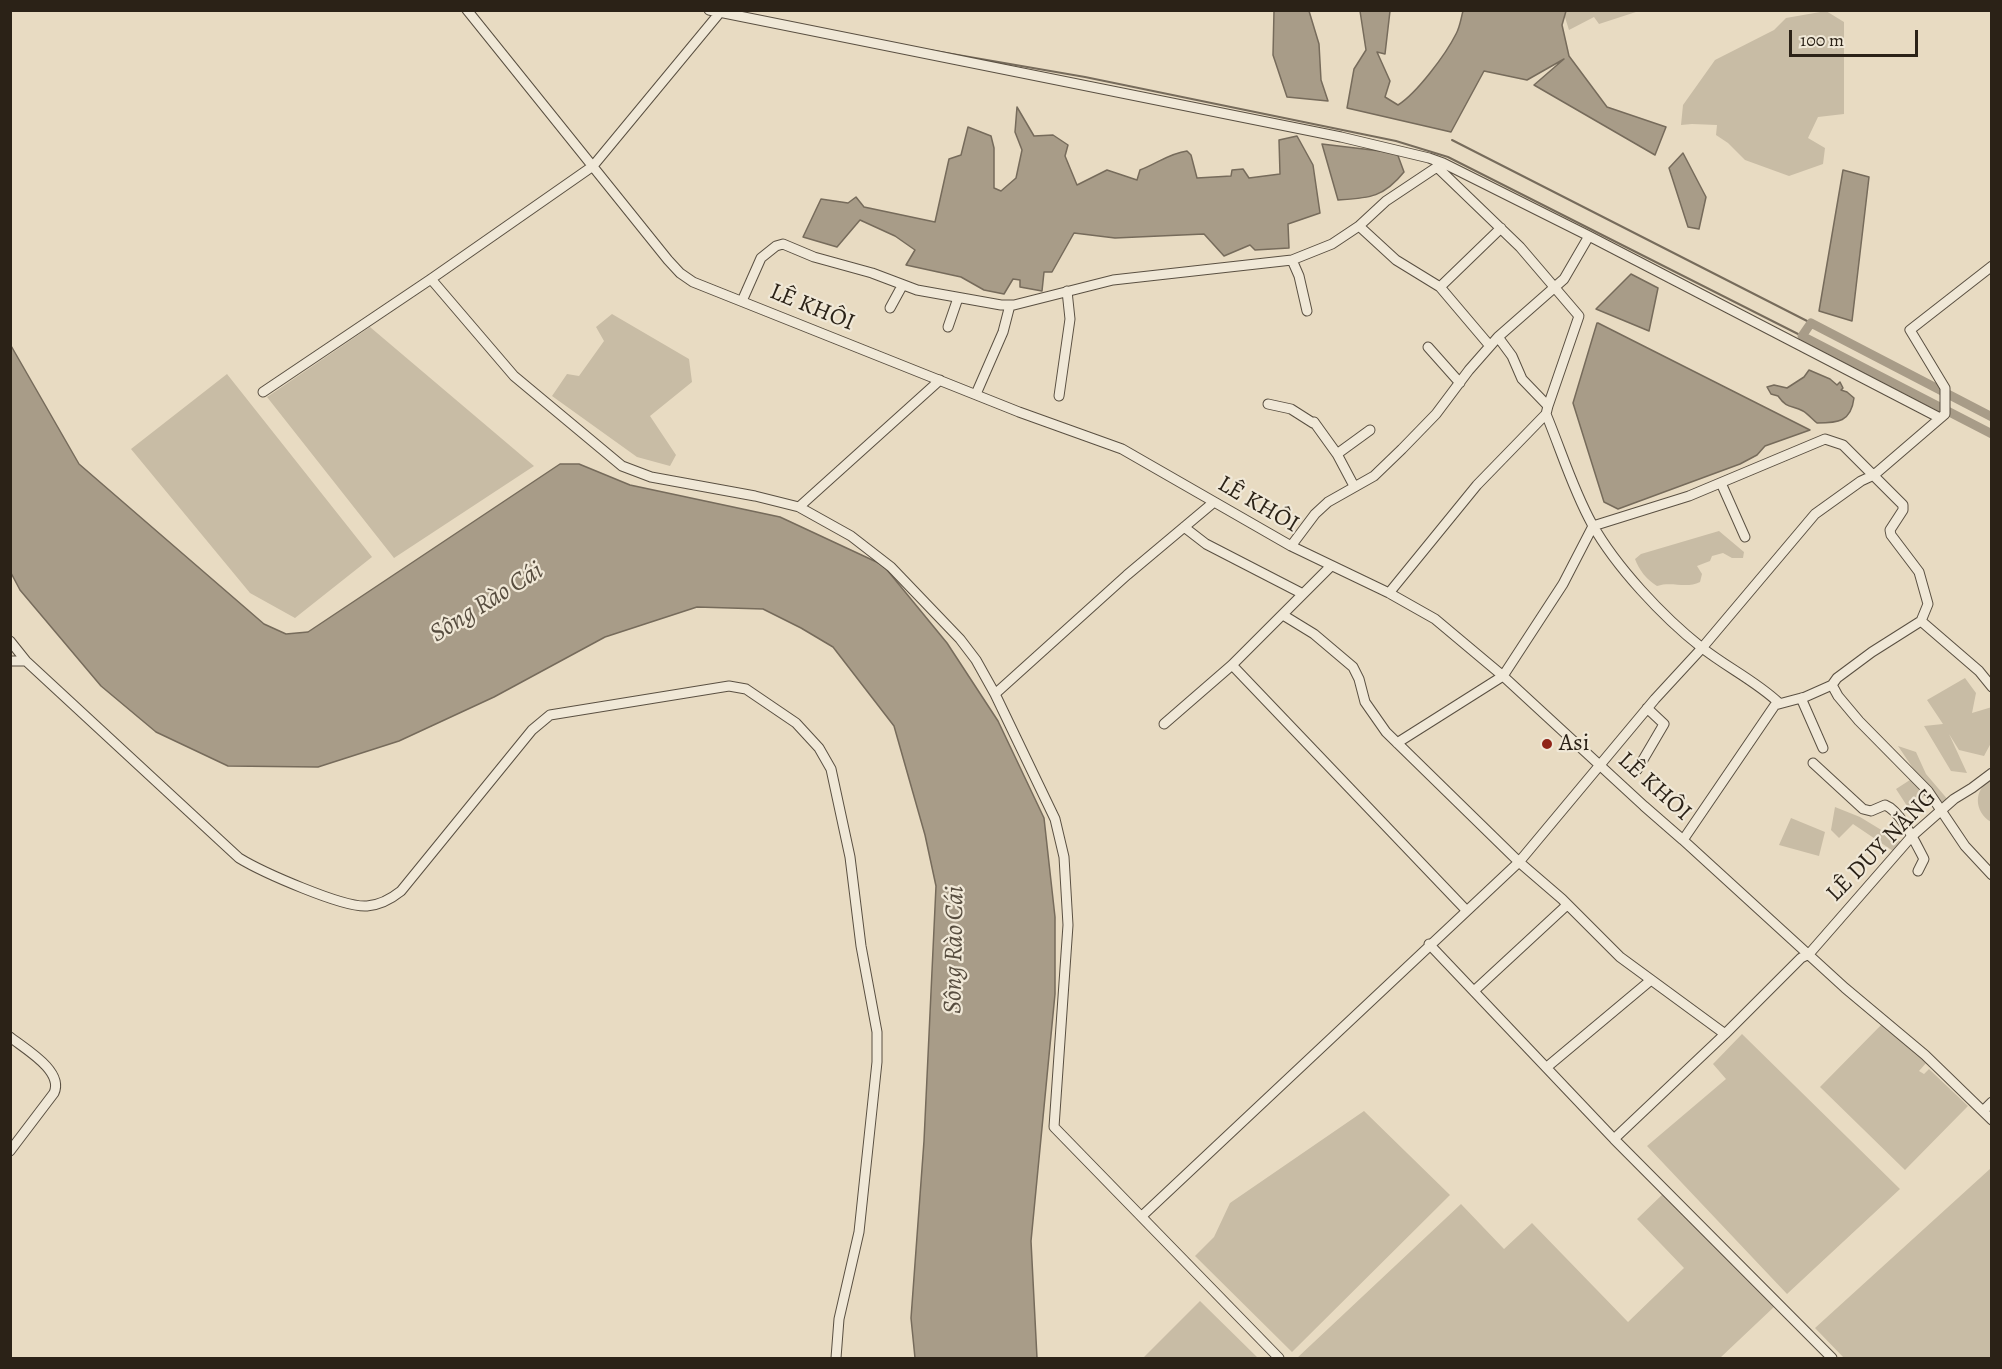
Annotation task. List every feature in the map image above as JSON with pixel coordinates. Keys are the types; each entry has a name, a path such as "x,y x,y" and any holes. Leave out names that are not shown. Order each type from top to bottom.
{"street":[{"name":"LÊ KHÔI","path":"467,10 680,273 693,282 742,302 1122,449 1291,546 1435,618 1503,676 1845,988 1925,1055 1992,1120"},
{"path":"709,10 1341,136 1417,155 1589,236 1942,416"},
{"path":"263,392 593,166 721,11"},
{"path":"742,302 762,258 776,246 783,244 814,257 872,273 902,286 987,304 1010,305 1130,277 1292,260 1332,244 1359,226 1386,201 1440,165"},
{"path":"1389,594 1477,485 1547,410 1579,320 1579,316 1555,286 1440,165"},
{"path":"1359,226 1396,260 1440,287 1490,346"},
{"path":"1440,287 1501,228"},
{"path":"1291,546 1315,513 1328,502 1374,476 1392,460 1436,414 1498,337 1564,279 1589,236"},
{"path":"1292,260 1299,276 1306,311"},
{"path":"1142,1216 1429,944 1519,862 1647,708 1702,648 1815,514 1861,481 1874,475 1942,416 1946,390 1910,330 1992,266"},
{"path":"431,279 514,376 622,466 651,477 765,498 799,507 866,546 891,567 960,639 976,660 995,694 1055,819 1064,857 1068,925 1054,1127 1279,1359"},
{"path":"890,308 902,286"},
{"path":"1059,396 1070,319 1067,291"},
{"path":"948,327 958,298"},
{"path":"976,394 1003,332 1010,305"},
{"path":"1498,337 1512,356 1522,379 1547,410 1593,526 1611,554 1655,604 1702,648 1766,691 1779,703"},
{"path":"1428,347 1460,382"},
{"path":"799,507 940,380"},
{"path":"1268,404 1291,409 1314,422 1337,454 1354,486"},
{"path":"1337,454 1370,430"},
{"path":"1397,743 1503,676 1563,584 1593,526 1689,496 1825,439 1843,445 1903,504 1903,510 1890,530 1891,535 1919,572 1928,604 1921,621 1872,652 1837,678 1832,685 1801,698 1775,705 1683,840"},
{"path":"1721,483 1745,537"},
{"path":"995,694 1093,605 1214,502"},
{"path":"1184,527 1206,544 1303,594"},
{"path":"1164,724 1232,665 1331,566"},
{"path":"1283,615 1314,633 1353,667 1365,702 1386,732 1519,862 1620,957 1725,1034"},
{"path":"1921,621 1979,670 1992,687"},
{"path":"10,641 26,661 239,858 268,874 358,906 381,903 401,891 532,730 550,715 702,689 736,686 746,689 796,723 823,753 833,778 850,857 861,946 878,1041 860,1226 839,1319 836,1359"},
{"path":"10,661 26,661"},
{"path":"1232,665 1467,910"},
{"path":"1832,685 1838,696 1928,791 1965,846 1992,875"},
{"path":"1801,698 1823,748"},
{"path":"1637,770 1664,724 1647,708"},
{"path":"1813,763 1863,809 1870,811 1885,805 1891,808 1912,836 1924,859 1918,871"},
{"name":"LÊ DUY NĂNG","path":"1614,1139 1801,958 1809,954 1912,836 1954,799 1992,773"},
{"path":"1474,991 1567,905"},
{"path":"1429,944 1614,1139 1832,1359"},
{"path":"1547,1067 1651,980"},
{"path":"10,1037 50,1070 57,1084 54,1093 10,1150"},
{"path":"1983,1111 1992,1102"}],"shaded area":[{"path":"1563,11 1639,11 1599,24 1594,17 1569,30"},
{"path":"1826,11 1844,22 1844,114 1818,117 1808,138 1825,148 1823,164 1789,176 1745,160 1716,135 1717,125 1681,125 1683,105 1715,60 1774,30 1786,18"},
{"path":"612,314 689,359 692,382 650,416 676,455 670,466 637,457 552,396 567,374 579,376 604,341 596,327"},
{"path":"370,327 534,466 394,558 267,397"},
{"path":"227,374 372,557 295,618 250,593 131,449"},
{"path":"1719,531 1744,552 1743,558 1732,558 1723,553 1712,556 1710,561 1697,566 1702,574 1700,582 1695,584 1657,586 1644,574 1635,559 1641,554"},
{"path":"1965,678 1976,693 1972,713 1992,707 1991,743 1984,756 1959,750 1949,734 1967,773 1951,771 1924,726 1943,724 1927,700"},
{"path":"1898,746 1916,752 1926,774 1949,801 1940,809 1928,791 1911,812 1896,789 1913,778 1927,789"},
{"path":"1991,780 1991,822 1981,812 1978,801 1981,789"},
{"path":"1835,807 1860,817 1906,845 1899,855 1853,824 1839,838 1831,830"},
{"path":"1791,818 1825,832 1819,856 1779,845"},
{"path":"1885,1021 1927,1062 1919,1071 1924,1074 1929,1069 1968,1106 1905,1170 1820,1087"},
{"path":"1742,1034 1900,1189 1787,1294 1647,1146 1726,1079 1713,1064"},
{"path":"1364,1111 1450,1195 1292,1352 1195,1256 1214,1237 1230,1203"},
{"path":"1991,1168 1991,1358 1844,1358 1815,1328"},
{"path":"1665,1192 1775,1306 1720,1358 1297,1358 1461,1204 1504,1249 1532,1223 1628,1322 1684,1268 1637,1219"},
{"path":"1200,1301 1258,1358 1143,1358"}],"water":[{"path":"1274,11 1309,11 1319,44 1321,80 1328,101 1287,97 1273,55"},
{"path":"1360,11 1390,11 1385,54 1377,52 1390,81 1385,97 1398,105 1422,83 1445,52 1457,31 1463,11 1566,11 1562,25 1569,56 1607,107 1666,127 1655,155 1534,85 1564,59 1527,80 1484,71 1451,132 1347,108 1354,69 1366,50"},
{"path":"1017,107 1034,136 1053,135 1068,145 1065,156 1077,185 1107,170 1137,180 1140,170 1169,156 1187,151 1191,155 1197,178 1231,176 1232,170 1243,169 1249,178 1280,174 1279,140 1297,136 1313,165 1320,213 1288,224 1289,248 1255,250 1250,245 1224,256 1204,234 1115,238 1074,233 1052,272 1044,272 1042,291 1020,287 1020,280 1013,279 1004,294 984,290 961,277 906,265 915,250 895,236 860,220 837,247 803,237 821,199 848,203 856,197 864,207 935,222 949,159 961,155 968,127 991,136 994,148 994,188 1001,191 1016,178 1022,150 1015,132"},
{"path":"1322,144 1397,153 1404,172 1389,187 1375,195 1338,200"},
{"path":"1683,153 1706,197 1699,229 1688,227 1669,168"},
{"path":"1843,170 1869,177 1852,321 1819,311"},
{"path":"1631,274 1658,288 1649,331 1596,309"},
{"path":"1597,323 1810,430 1765,446 1757,455 1740,464 1618,509 1604,502 1573,403"},
{"name":"Sông Rào Cái","path":"10,344 79,464 264,624 286,634 308,632 560,464 579,464 630,485 780,517 883,565 947,643 998,721 1044,818 1055,917 1055,994 1031,1241 1037,1358 915,1358 911,1318 924,1141 936,886 925,835 894,726 833,647 763,609 697,607 605,637 494,697 399,741 318,767 228,766 156,732 101,686 20,590 11,573"},
{"path":"1809,370 1830,379 1837,385 1840,382 1843,388 1841,390 1854,398 1847,416 1837,421 1817,423 1805,412 1787,405 1778,396 1771,394 1767,387 1774,385 1787,388 1804,377"}],"waterway":[{"path":"929,50 1085,77 1396,141 1448,157 1802,336"},
{"path":"1452,140 1811,323"},
{"path":"1992,417 1811,323 1802,336 1992,434"}],"place":[{"name":"Asi","path":"1547,744"}]}
